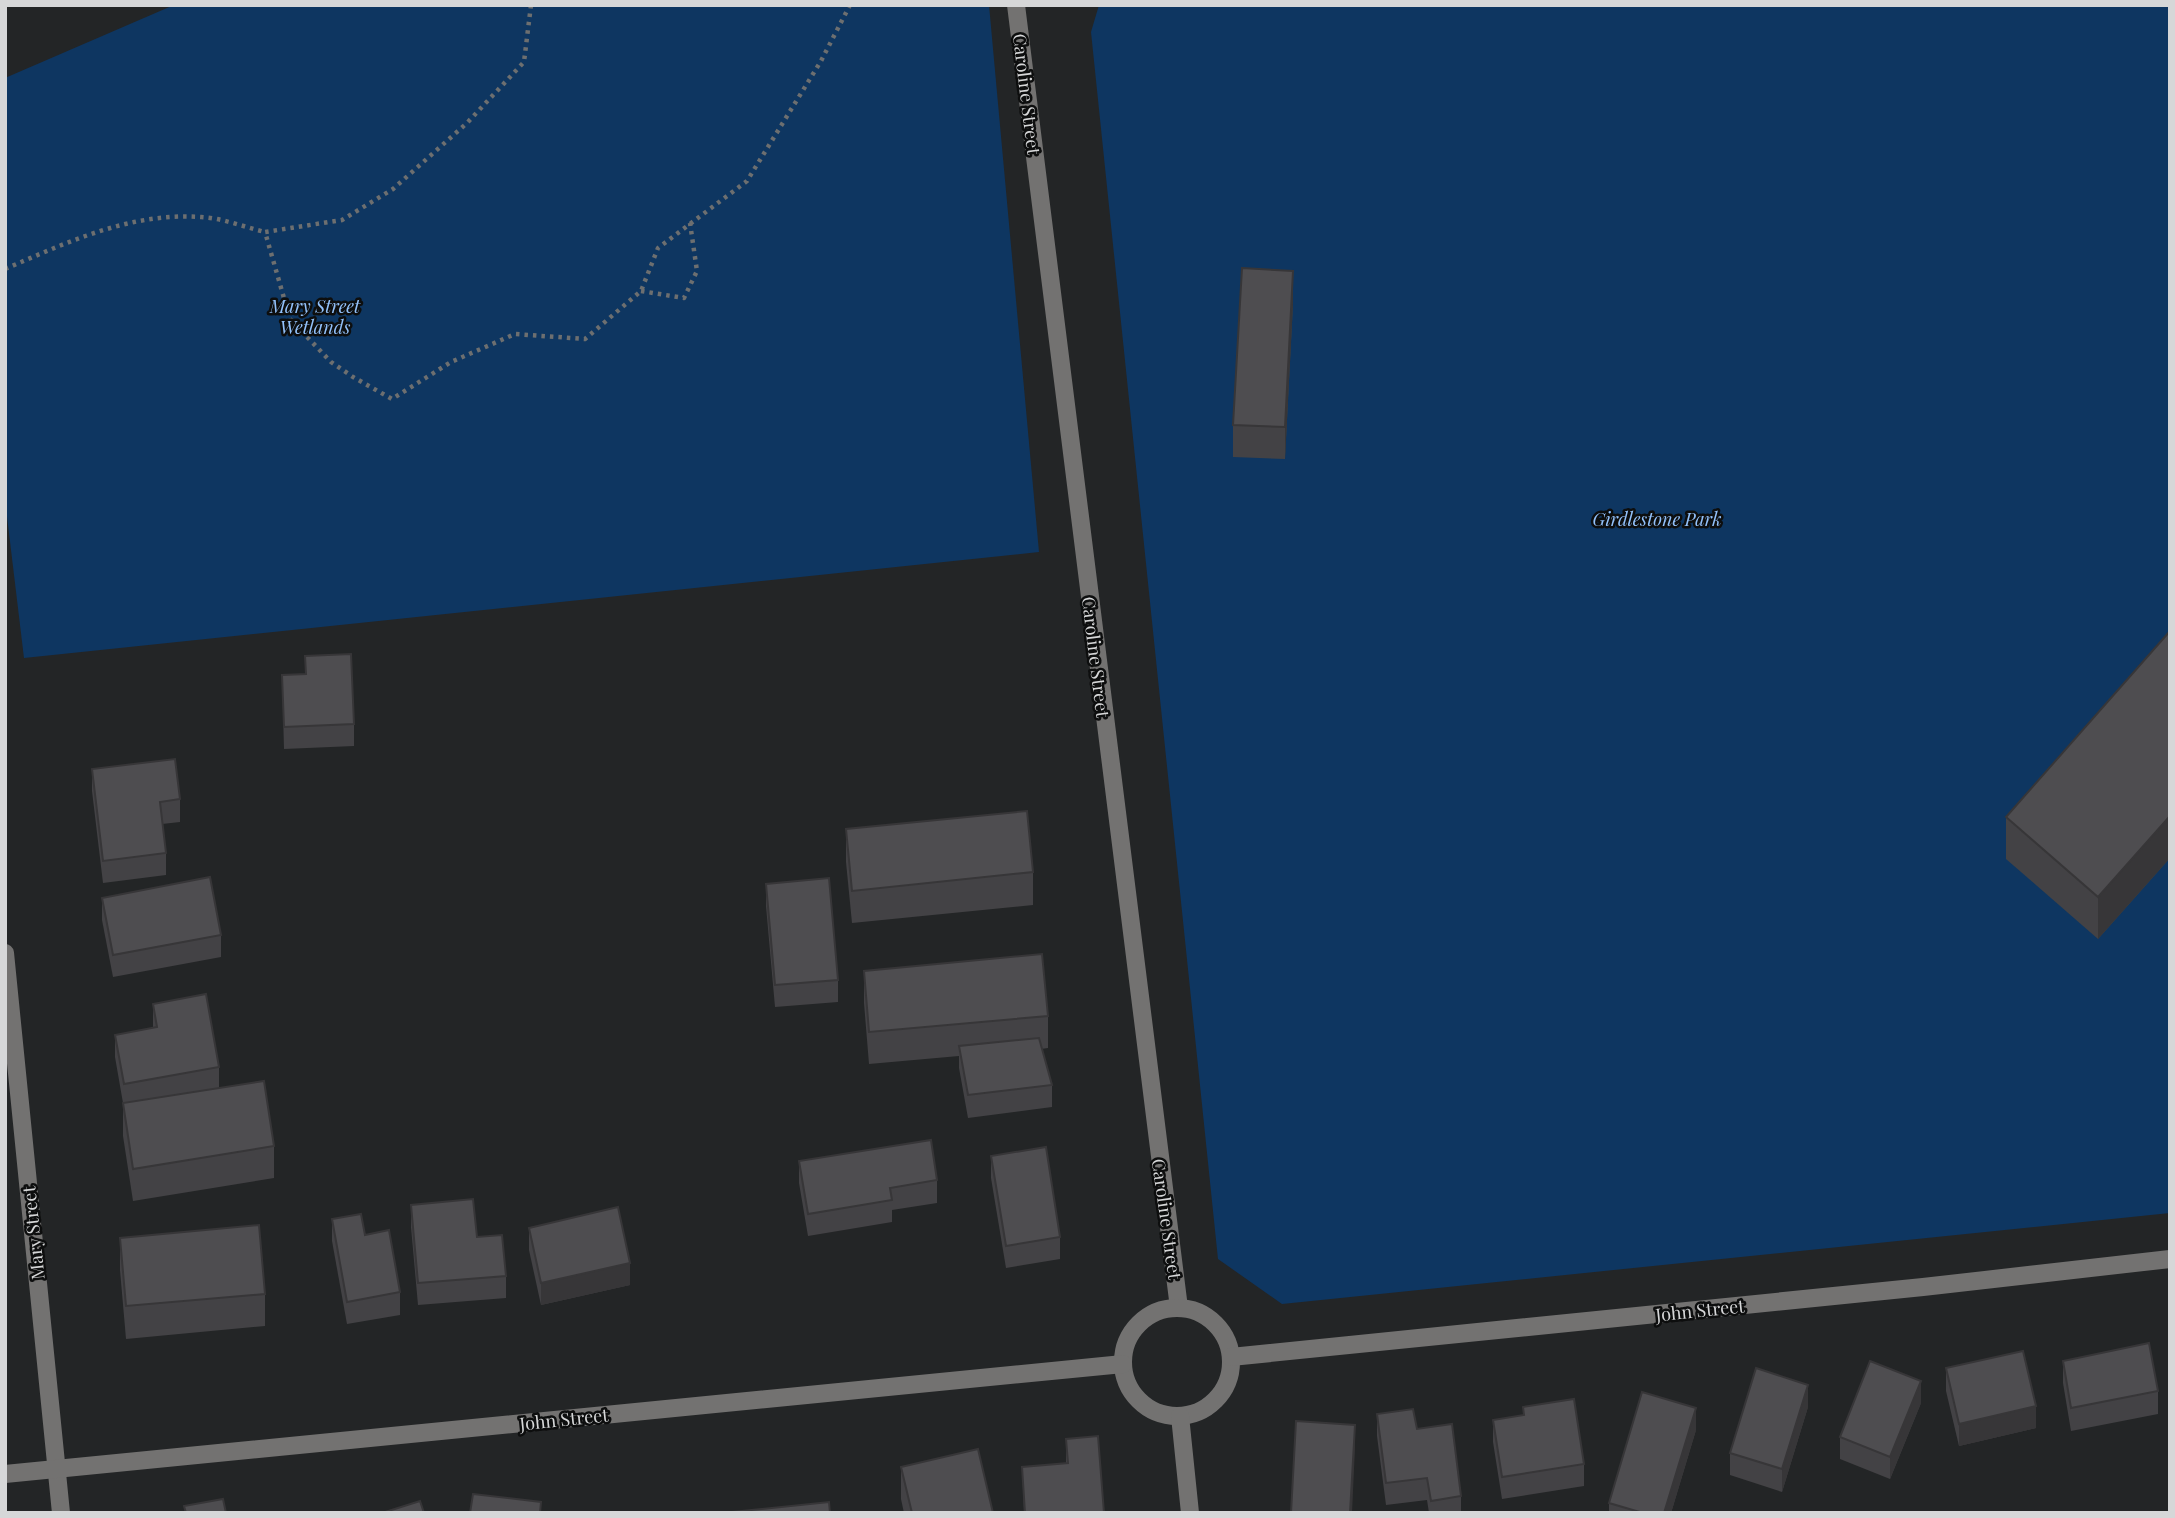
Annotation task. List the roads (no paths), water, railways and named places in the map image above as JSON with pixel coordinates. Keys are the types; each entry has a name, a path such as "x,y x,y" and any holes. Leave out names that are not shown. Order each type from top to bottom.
{"street":[{"name":"Caroline Street","path":"1016,5 1179,1308"},
{"name":"Mary Street","path":"5,953 61,1513"},
{"name":"John Street","path":"1231,1357 1923,1287 2170,1259"},
{"path":"1179,1308 1194,1310 1208,1317 1227,1341 1231,1357 1230,1374 1218,1397 1197,1412 1180,1416 1163,1414 1147,1407 1135,1396 1126,1380 1123,1364 1129,1335 1138,1324 1157,1312 1179,1308"},
{"name":"John Street","path":"5,1474 1123,1364"},
{"path":"1180,1416 1190,1513"}],"park label":[{"name":"Mary Street Wetlands","path":"315,316"},
{"name":"Girdlestone Park","path":"1657,519"}]}
